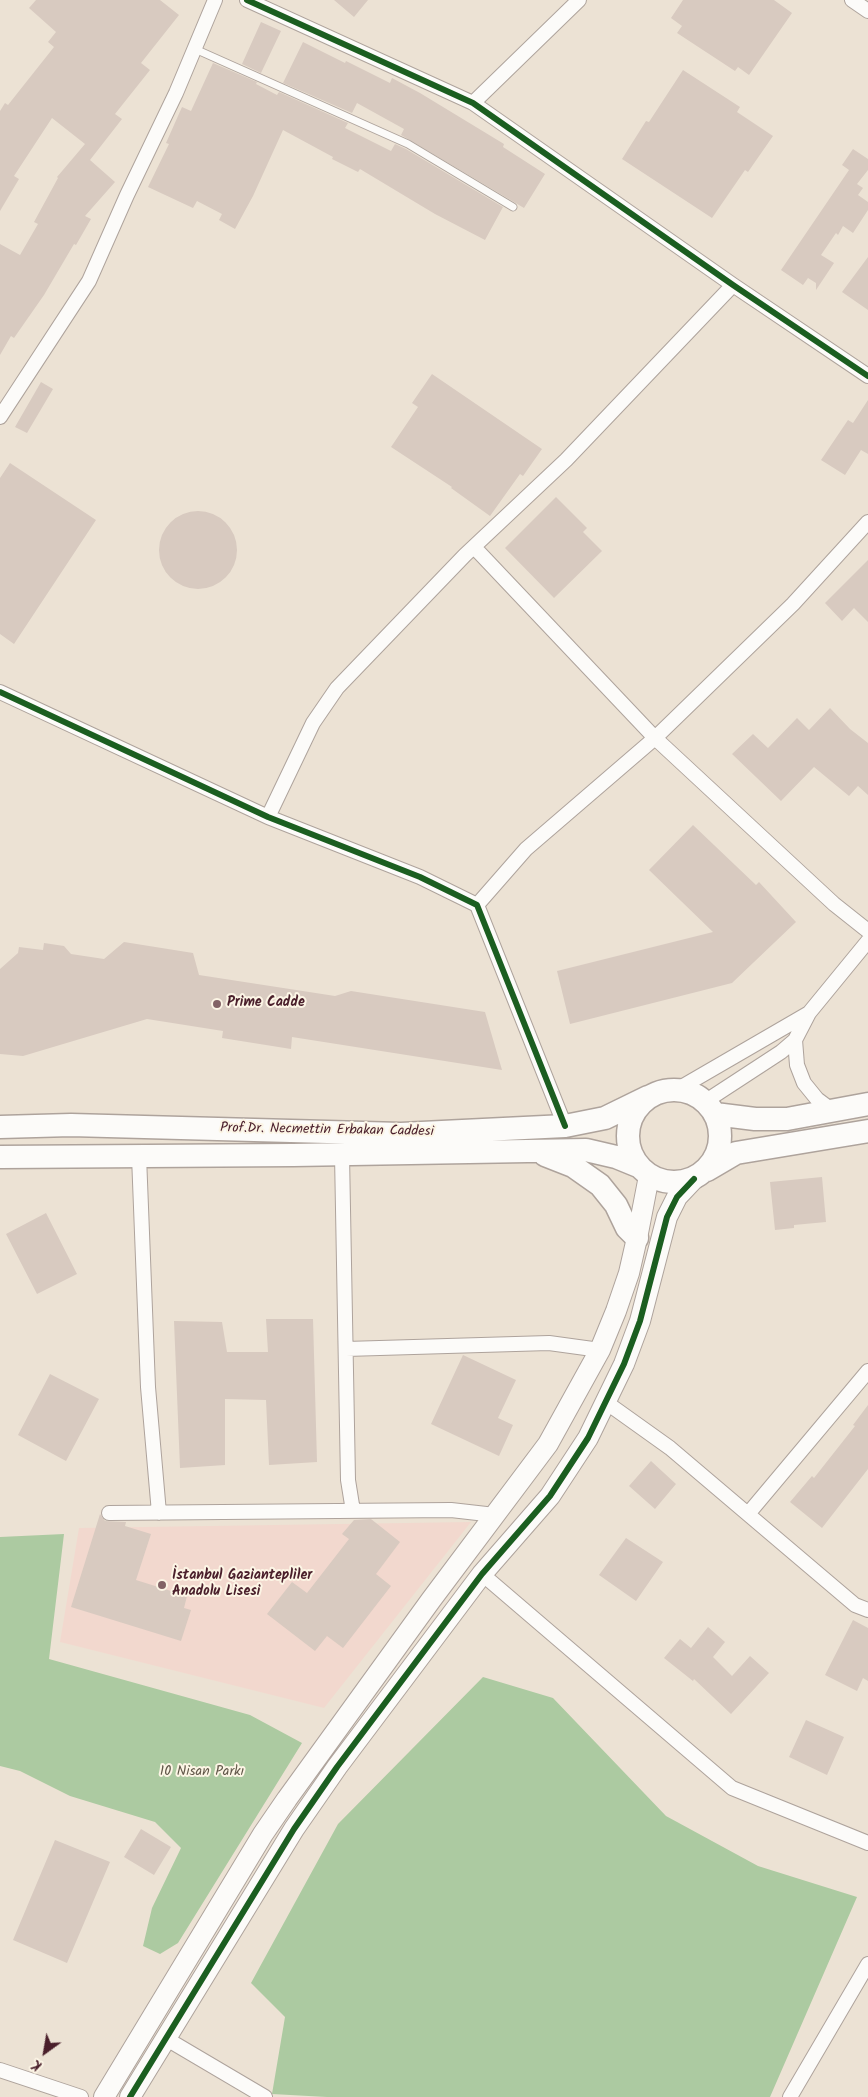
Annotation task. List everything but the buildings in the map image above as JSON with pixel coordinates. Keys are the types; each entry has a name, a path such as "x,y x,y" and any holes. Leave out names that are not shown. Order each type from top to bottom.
{"main road":[{"path":"868,1104 787,1119 755,1119 711,1108 693,1093 678,1089 662,1091 648,1097 637,1108 630,1121 627,1137 630,1152 644,1171 664,1182 679,1183 700,1175 736,1154 868,1131"},
{"name":"Prof.Dr. Necmettin Erbakan Caddesi","path":"0,1128 71,1125 401,1134 565,1126 605,1118 648,1097"},
{"path":"700,1175 716,1158 721,1144 720,1128 711,1108"},
{"name":"Prof.Dr. Necmettin Erbakan Caddesi","path":"0,1156 342,1154 586,1150 616,1157 644,1171"},
{"path":"540,1151 548,1157 573,1166 600,1185 616,1205 627,1228 637,1238"}],"street":[{"path":"0,417 89,282 195,49 215,0"},
{"path":"247,0 473,103 733,285 868,376"},
{"path":"473,103 579,0"},
{"path":"852,0 868,11"},
{"path":"268,817 313,723 337,688 474,547 566,460 733,285"},
{"path":"477,905 526,849 656,738 793,604 868,522"},
{"path":"474,547 656,738 834,904 868,931"},
{"path":"0,692 268,817 420,877 477,905 565,1126"},
{"path":"711,1108 794,1040 809,1013 868,940"},
{"path":"678,1089 809,1013"},
{"path":"794,1040 797,1065 804,1083 817,1099 833,1111"},
{"path":"342,1154 348,1480 353,1510"},
{"path":"139,1156 148,1387 159,1512"},
{"path":"104,2097 263,1834 324,1745 548,1444 600,1350 616,1312 637,1238 644,1171"},
{"path":"130,2097 294,1829 337,1767 482,1574 531,1520 555,1489 588,1438 607,1403 640,1321 667,1217 677,1197 700,1175"},
{"path":"346,1349 549,1343 600,1350"},
{"path":"748,1514 868,1371"},
{"path":"607,1403 670,1448 855,1605 868,1610"},
{"path":"109,1513 451,1510 495,1515"},
{"path":"482,1574 732,1788 868,1843"},
{"path":"790,2097 868,1964"},
{"path":"165,2038 265,2097"},
{"path":"0,2070 81,2097"}],"lane":[{"path":"195,49 408,144 513,207"}],"shaded area":[{"path":"471,1522 324,1708 60,1642 79,1528"}],"green space":[{"name":"10 Nisan Parkı","path":"64,1534 49,1659 250,1715 302,1743 178,1943 160,1954 143,1946 152,1908 181,1848 155,1822 70,1796 20,1771 0,1766 0,1537"},
{"path":"483,1677 553,1698 666,1816 758,1866 857,1897 770,2097 327,2097 272,2094 285,2017 251,1983 338,1824"}],"cycle path":[{"path":"247,0 473,103 733,285 868,376"},
{"path":"0,692 268,817 420,877 477,905 565,1126"},
{"path":"130,2097 294,1829 337,1767 482,1574 550,1496 588,1438 624,1364 640,1321 667,1217 677,1197 694,1179"}],"place":[{"name":"Prime Cadde","path":"217,1004"},
{"name":"İstanbul Gaziantepliler Anadolu Lisesi","path":"162,1585"}]}
